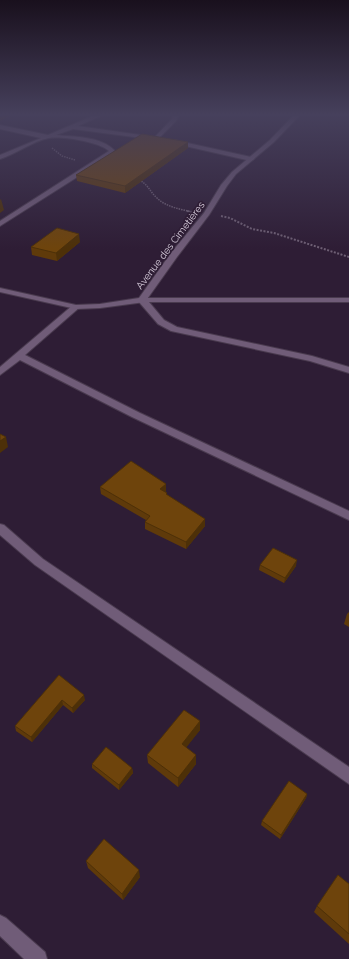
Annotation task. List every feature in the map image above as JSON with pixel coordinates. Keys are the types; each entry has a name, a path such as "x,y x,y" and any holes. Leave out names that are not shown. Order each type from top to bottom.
{"street":[{"path":"0,224 99,160"},
{"name":"Avenue des Cimetières","path":"142,300 174,255 207,214 224,185 234,173 250,160"},
{"path":"0,290 76,307 100,306 142,300 349,300"},
{"path":"142,300 161,322 174,329 312,359 349,370"},
{"path":"0,372 76,307"},
{"path":"19,356 136,415 349,516"},
{"path":"0,528 39,562 349,776"},
{"path":"0,924 38,959"}],"path":[{"path":"77,160 93,164"}],"building":[{"path":"101,160 163,160 125,186 76,175"},
{"path":"57,228 79,234 56,253 31,247"},
{"path":"0,434 6,437 0,441"},
{"path":"131,461 166,484 160,489 167,493 166,494 205,519 186,542 145,522 150,516 100,487"},
{"path":"273,548 297,560 285,578 260,565"},
{"path":"59,675 84,695 72,708 62,700 31,737 15,726"},
{"path":"184,710 200,721 182,744 196,755 178,778 147,755"},
{"path":"106,747 132,768 119,785 92,764"},
{"path":"289,781 307,794 281,835 262,821"},
{"path":"104,839 139,870 122,894 86,861"},
{"path":"338,875 349,884 349,934 317,906"}]}
